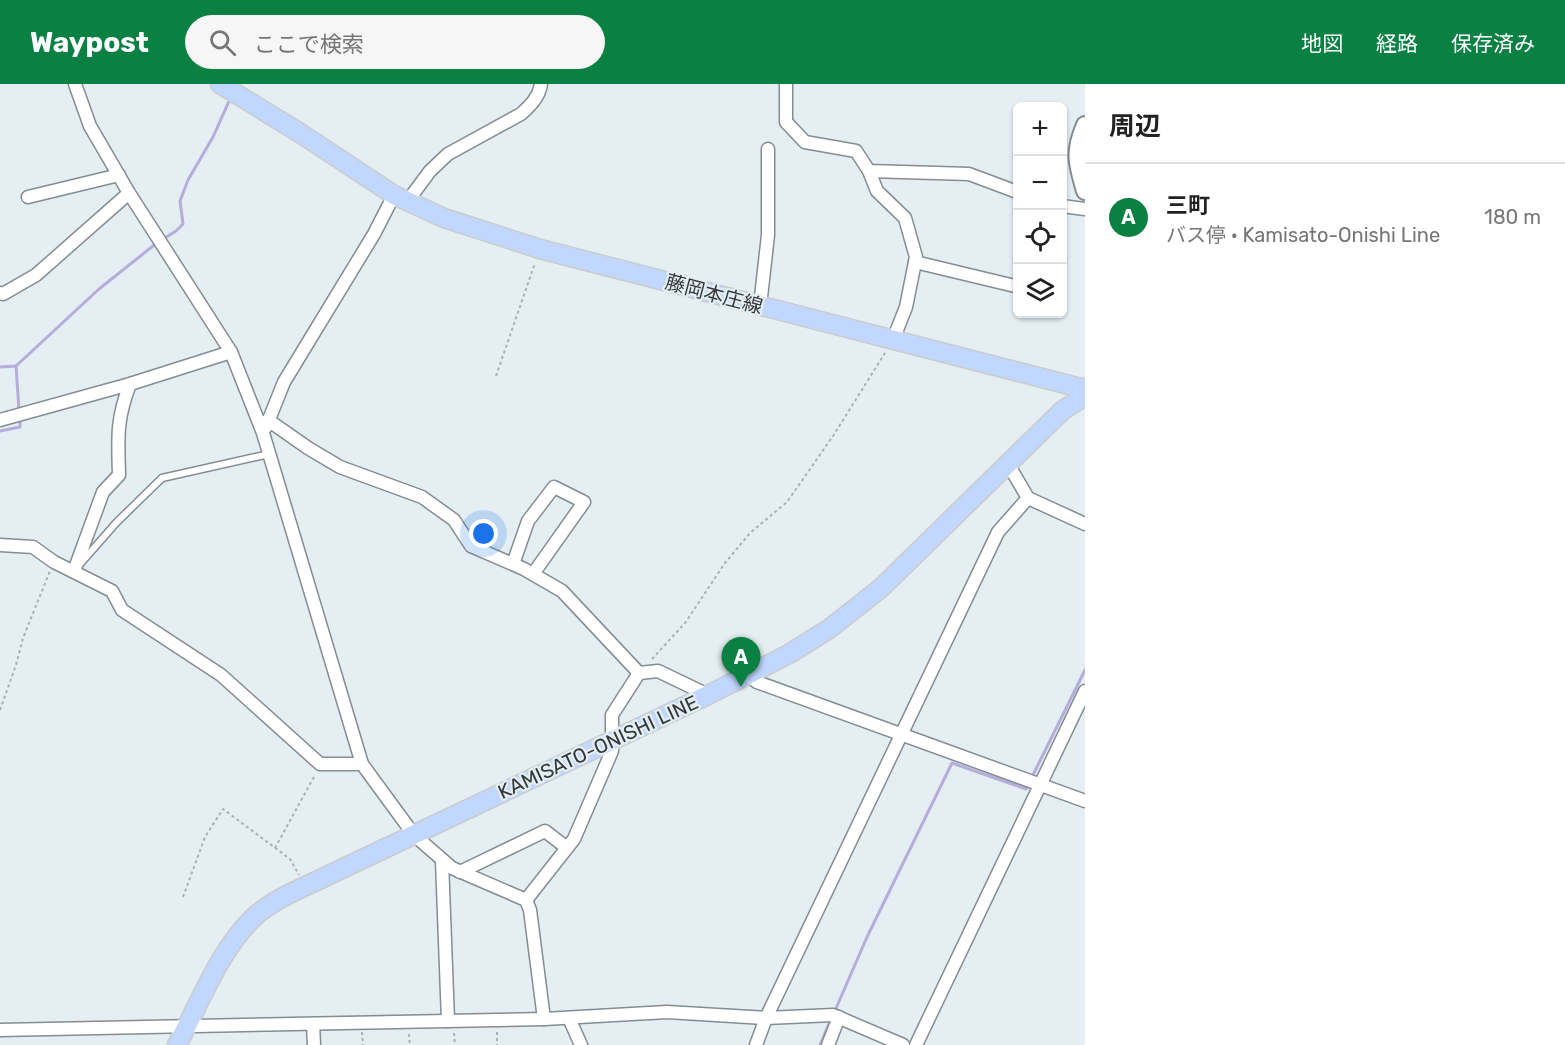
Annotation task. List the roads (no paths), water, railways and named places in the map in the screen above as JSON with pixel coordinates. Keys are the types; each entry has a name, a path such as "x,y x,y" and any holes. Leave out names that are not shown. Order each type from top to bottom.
{"main road":[{"name":"藤岡本庄線","path":"220,84 401,198 444,218 540,249 1085,389"},
{"name":"KAMISATO-ONISHI LINE","path":"177,1045 221,959 241,931 270,904 708,695 810,641 851,614 881,588 1063,410 1085,396"}],"street":[{"path":"75,84 90,126 118,175 231,352 263,433 362,764 414,835 442,861 460,872 526,900 530,910 544,1019"},
{"path":"263,433 284,382 374,234 401,198 448,154 521,114 530,106 541,84"},
{"path":"786,84 786,122 805,142 856,151 869,171 877,191 905,218 916,257 906,307 893,340"},
{"path":"1085,125 1079,139 1076,159 1085,191"},
{"path":"760,306 768,236 768,149"},
{"path":"869,171 969,174 1013,190"},
{"path":"28,197 118,175"},
{"path":"0,293 3,294 36,275 129,193"},
{"path":"1067,206 1085,208"},
{"path":"915,262 1013,286"},
{"path":"0,420 130,384 231,352"},
{"path":"74,571 104,492 118,475 118,424 121,407 130,384"},
{"path":"268,420 308,448 340,466 422,497 454,520 471,546 513,564 562,591 639,673"},
{"path":"1008,464 1028,498 1085,524"},
{"path":"513,564 528,521 554,487 584,502 533,574"},
{"path":"756,1045 766,1018 998,532 1028,498"},
{"path":"0,545 33,547 54,562 112,591 122,610 220,675 320,764 362,764"},
{"path":"526,900 574,838 609,764 612,752 612,716 639,673 658,670 708,695"},
{"path":"747,675 757,681 1085,801"},
{"path":"916,1045 1085,691"},
{"path":"460,872 545,831 567,848"},
{"path":"442,861 448,1021"},
{"path":"0,1030 544,1019 667,1012 766,1018 833,1015 903,1045"},
{"path":"828,1045 839,1017"},
{"path":"569,1018 581,1045"},
{"path":"313,1024 314,1045"}],"lane":[{"path":"74,571 162,478 269,454"}],"waterway":[{"path":"163,239 183,224 180,201 188,180 213,137 230,99"},
{"path":"0,367 16,366 99,289 158,242"},
{"path":"16,366 19,410"},
{"path":"0,431 20,427 20,417"},
{"path":"1031,779 1085,670"},
{"path":"834,1013 867,937 952,763 1026,789 1028,785"},
{"path":"820,1045 831,1019"}],"place":[{"name":"三町","path":"741,687"}]}
